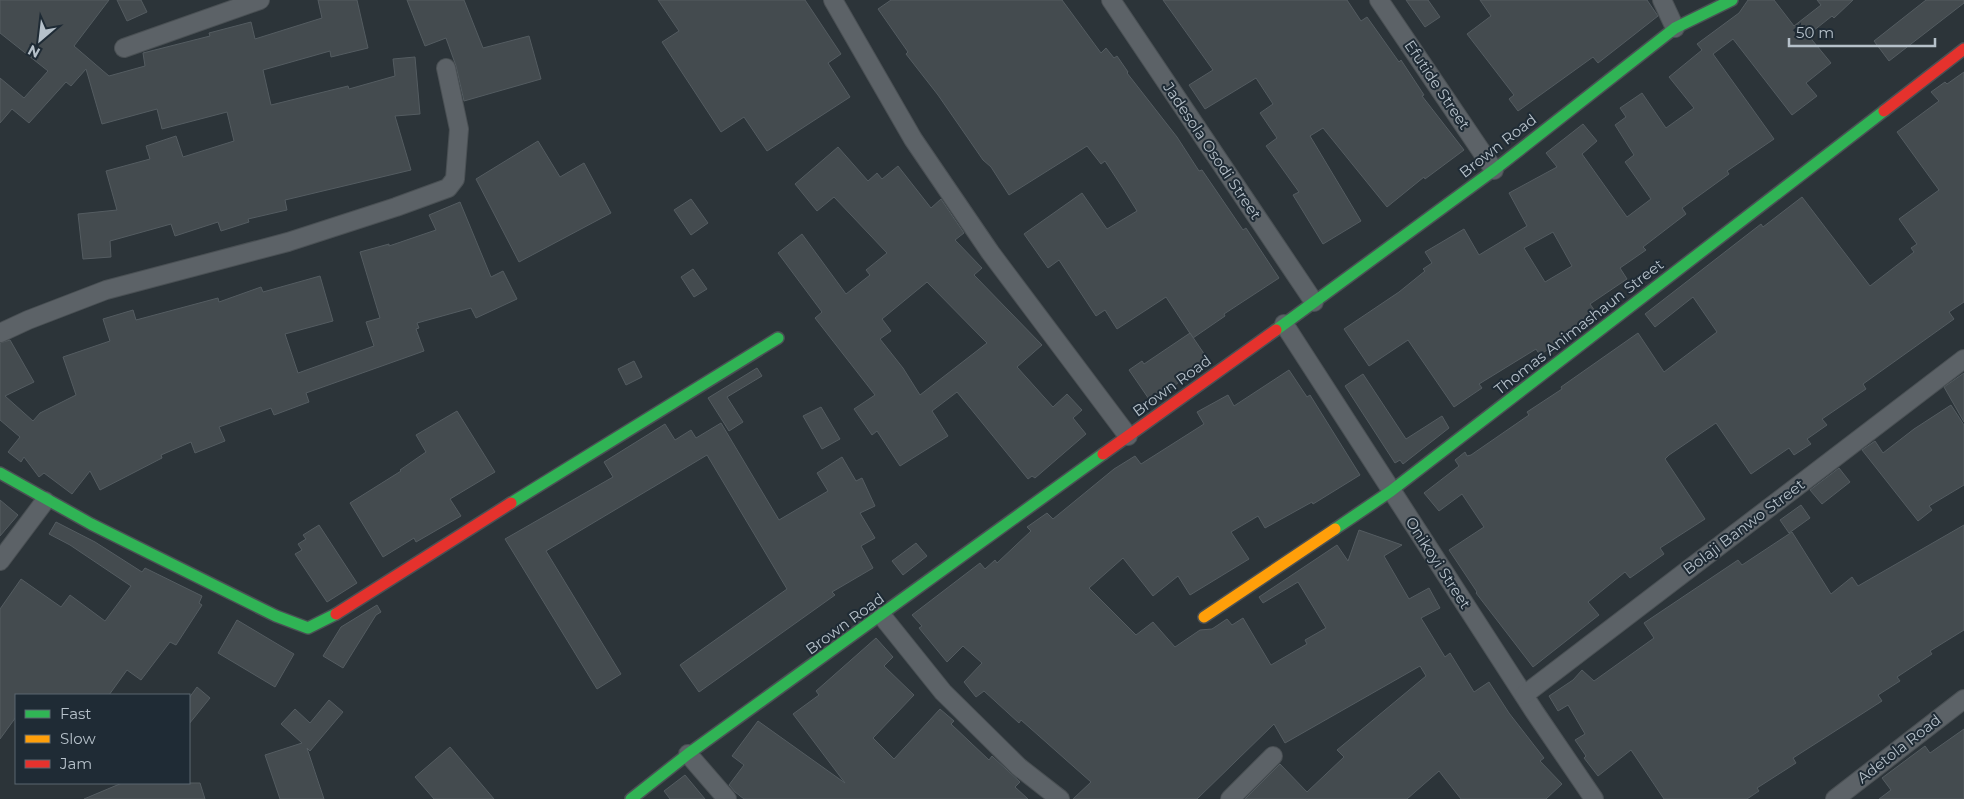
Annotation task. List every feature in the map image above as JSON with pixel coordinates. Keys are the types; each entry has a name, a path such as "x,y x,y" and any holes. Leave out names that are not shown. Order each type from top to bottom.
{"street":[{"path":"124,48 260,0"},
{"path":"833,0 913,139 990,252 1128,436"},
{"name":"Jadesola Osodi Street","path":"1111,0 1314,302"},
{"name":"Efutide Street","path":"1380,0 1494,170"},
{"path":"1662,0 1675,28"},
{"name":"Brown Road","path":"631,799 688,754 882,616 1494,170 1675,28 1732,0"},
{"name":"Thomas Animashaun Street","path":"1204,617 1392,491 1964,49"},
{"path":"0,333 28,320 106,290 288,242 396,208 448,188 454,178 458,129 446,68"},
{"name":"Onikoyi Street","path":"1284,324 1524,695 1594,799"},
{"path":"0,473 45,500 203,580 292,623 308,628 341,611 452,539 778,338"},
{"name":"Bolaji Banwo Street","path":"1524,695 1964,359"},
{"path":"0,561 45,500"},
{"path":"882,616 943,692 1019,766 1060,799"},
{"name":"Adetola Road","path":"1835,799 1964,699"},
{"path":"688,754 727,799"},
{"path":"1230,799 1273,756"}],"building":[{"path":"0,0 109,0 74,46 109,76 145,66 143,53 210,36 209,33 251,22 255,39 322,18 318,0 357,0 368,48 331,57 330,51 263,70 271,105 348,86 349,89 395,76 393,59 415,57 420,114 395,116 411,170 285,200 287,210 248,219 249,222 221,231 218,222 175,236 171,224 110,241 111,257 83,259 78,214 117,210 106,171 150,159 146,146 176,136 183,157 234,141 227,112 162,129 157,109 102,124 86,69 71,86 66,82 29,123 12,109 0,123 0,78 24,98 48,71 0,33"},
{"path":"117,0 141,0 147,12 127,21"},
{"path":"407,0 464,0 483,48 529,36 541,79 464,101 456,66 446,38 425,46"},
{"path":"658,0 805,0 841,54 828,63 850,97 767,151 744,117 721,132 662,42 679,31"},
{"path":"891,0 1062,0 1101,53 1106,48 1114,58 1117,56 1127,73 1177,137 1199,171 1202,170 1243,230 1246,228 1279,278 1224,314 1225,316 1193,338 1166,297 1117,329 1105,310 1096,316 1059,260 1048,268 1024,234 1082,193 1107,229 1137,211 1124,190 1105,161 1101,164 1087,146 1009,195 991,167 983,160 938,95 906,54 908,52 878,9"},
{"path":"1163,0 1347,0 1361,21 1367,17 1399,62 1401,60 1424,95 1422,96 1464,150 1425,179 1424,177 1387,207 1323,128 1310,136 1361,221 1323,244 1293,195 1299,192 1266,146 1277,138 1260,113 1273,104 1256,78 1205,109 1189,85 1213,70"},
{"path":"1406,0 1428,0 1440,17 1425,27"},
{"path":"1480,0 1647,0 1658,16 1598,63 1593,57 1518,111 1509,99 1514,95 1467,34 1491,16"},
{"path":"1748,0 1774,0 1794,26 1821,5 1817,0 1853,0 1834,18 1832,16 1808,35 1831,63 1806,83 1817,96 1792,115 1733,39 1713,54 1774,139 1727,171 1729,174 1682,208 1686,214 1643,247 1646,250 1620,268 1627,279 1590,304 1597,314 1540,355 1536,349 1479,384 1482,388 1454,407 1408,340 1369,366 1344,329 1399,292 1425,271 1423,269 1432,263 1425,252 1464,229 1479,255 1527,226 1509,193 1557,167 1546,153 1583,124 1597,141 1582,154 1627,217 1651,199 1625,162 1634,155 1615,125 1626,117 1620,108 1642,93 1666,128 1694,108 1669,77 1702,50 1697,44 1739,13","holes":["1553,232 1572,266 1545,282 1524,248"]},
{"path":"1926,0 1964,0 1964,3 1889,61 1874,41"},
{"path":"1964,72 1964,302 1949,312 1954,319 1863,384 1866,389 1822,419 1827,425 1807,439 1811,444 1794,455 1789,448 1751,474 1716,423 1669,455 1665,459 1705,519 1660,548 1664,554 1630,578 1625,572 1588,602 1599,615 1533,667 1476,593 1449,550 1484,527 1462,494 1439,511 1424,493 1459,466 1455,460 1465,452 1467,456 1471,455 1529,415 1527,412 1562,389 1561,387 1638,333 1664,372 1717,332 1693,297 1655,327 1645,314 1761,224 1763,227 1802,197 1870,286 1914,252 1911,248 1917,244 1899,219 1939,190 1897,132 1939,101 1931,92"},
{"path":"538,141 560,177 584,163 611,213 519,262 476,179"},
{"path":"838,147 868,181 877,173 882,179 898,166 931,208 941,199 964,233 955,240 982,268 974,275 1042,345 1017,367 1053,407 1067,394 1082,410 1073,418 1086,434 1035,478 1032,476 1028,479 957,392 932,411 948,436 900,466 877,431 872,435 854,409 875,395 815,318 822,312 778,253 802,234 846,294 870,275 866,270 887,253 834,197 817,211 795,184","holes":["927,282 987,343 920,395 903,368 880,339 891,331 882,319"]},
{"path":"691,199 708,223 691,235 674,210"},
{"path":"460,202 491,277 503,271 517,299 476,318 471,308 417,323 419,328 416,329 424,351 306,393 309,402 274,415 271,408 219,427 225,441 195,453 191,442 161,455 162,458 100,490 90,471 72,494 44,473 39,477 24,457 21,462 8,452 20,437 0,420 0,343 10,340 34,382 5,396 33,421 40,413 76,395 63,357 110,341 103,319 133,310 136,320 218,298 219,302 261,287 263,292 320,276 333,321 285,334 298,373 374,346 366,322 380,318 360,252 389,244 389,246 436,230 429,215"},
{"path":"693,269 707,289 694,297 681,277"},
{"path":"1190,333 1209,361 1151,402 1129,370 1142,361 1144,364"},
{"path":"634,361 642,377 626,385 618,369"},
{"path":"757,368 762,376 727,397 743,422 729,431 708,398"},
{"path":"1289,370 1307,397 1310,395 1360,475 1313,504 1312,502 1265,528 1258,516 1231,532 1249,559 1190,595 1178,576 1153,596 1123,558 1089,588 1136,635 1153,622 1175,647 1200,630 1212,629 1227,619 1232,625 1243,618 1271,665 1307,644 1305,640 1326,628 1298,582 1263,603 1259,597 1337,545 1348,561 1359,530 1402,545 1384,556 1409,599 1429,588 1440,608 1421,618 1445,657 1450,653 1474,692 1489,682 1509,713 1544,758 1540,761 1562,784 1546,799 1461,799 1439,771 1407,799 1245,799 1280,764 1307,792 1344,757 1337,750 1426,676 1420,666 1285,743 1274,724 1197,799 1073,799 1091,782 1021,720 1019,723 984,691 976,697 964,682 982,663 963,646 947,662 919,628 922,626 912,615 980,563 985,569 995,560 997,563 1031,531 1027,527 1047,513 1053,519 1114,469 1135,456 1141,464 1204,424 1197,412 1228,395 1234,406"},
{"path":"1964,373 1964,422 1944,387"},
{"path":"1363,374 1406,439 1442,416 1449,428 1403,464 1400,460 1395,463 1345,386"},
{"path":"1951,405 1964,425 1964,485 1929,506 1932,510 1918,521 1862,450 1875,441 1883,453 1914,429"},
{"path":"821,407 840,439 822,449 803,416"},
{"path":"457,411 495,472 450,499 461,516 416,542 414,538 383,557 350,503 401,471 426,452 416,435"},
{"path":"721,423 779,520 828,491 817,473 842,457 856,481 862,478 875,506 860,513 875,538 861,546 873,568 832,592 835,595 699,692 680,665 787,589 707,455 546,551 621,674 597,689 505,539 613,477 604,462 665,424 675,440 691,430 696,438"},
{"path":"1839,468 1850,482 1822,504 1810,490"},
{"path":"0,500 18,515 0,536"},
{"path":"1801,505 1810,518 1789,533 1780,520"},
{"path":"56,522 95,542 142,572 145,568 202,596 199,603 202,605 176,645 170,642 141,680 127,670 110,694 15,694 15,718 0,739 0,609 21,579 61,607 70,595 105,621 131,586 70,545 49,534"},
{"path":"319,525 357,583 327,602 295,554 302,550 298,544 306,539 303,535"},
{"path":"1964,525 1964,630 1930,651 1932,654 1897,677 1900,681 1878,695 1882,701 1793,758 1796,763 1757,788 1759,791 1747,799 1664,799 1631,750 1598,776 1584,758 1586,756 1575,740 1585,734 1568,705 1558,711 1549,696 1573,680 1582,670 1594,681 1654,638 1644,623 1738,560 1742,565 1792,532 1831,594 1852,577 1858,586"},
{"path":"916,543 927,556 903,575 892,561"},
{"path":"377,605 381,612 376,615 343,668 323,656 341,627"},
{"path":"237,620 294,654 275,687 218,653"},
{"path":"876,638 893,657 884,666 914,695 873,738 894,759 940,709 954,721 951,724 989,760 992,756 1020,782 1015,787 1028,799 744,799 735,792 729,785 744,765 732,756 758,721 845,783 793,714 819,695 816,691"},
{"path":"197,687 210,698 190,723 190,697"},
{"path":"329,700 343,712 310,751 307,748 324,799 280,799 265,755 302,743 281,724 295,709 310,723"},
{"path":"1964,729 1964,799 1879,799 1891,790 1882,778 1925,746 1930,753"},
{"path":"450,747 494,799 434,799 415,777"},
{"path":"685,775 705,799 670,799 664,791"},
{"path":"200,783 205,799 84,799 120,784"}],"traffic: fast":[{"path":"1276,330 1494,170 1675,28 1732,0"},
{"path":"1335,529 1391,491 1884,111"},
{"path":"511,503 778,338"},
{"path":"631,799 688,754 1103,454"},
{"path":"0,473 91,524 276,616 308,628 336,614"}],"traffic: slow":[{"path":"1204,617 1335,529"}],"traffic: jam":[{"path":"1884,111 1964,49"},
{"path":"1103,454 1276,330"},
{"path":"336,614 511,503"}]}
